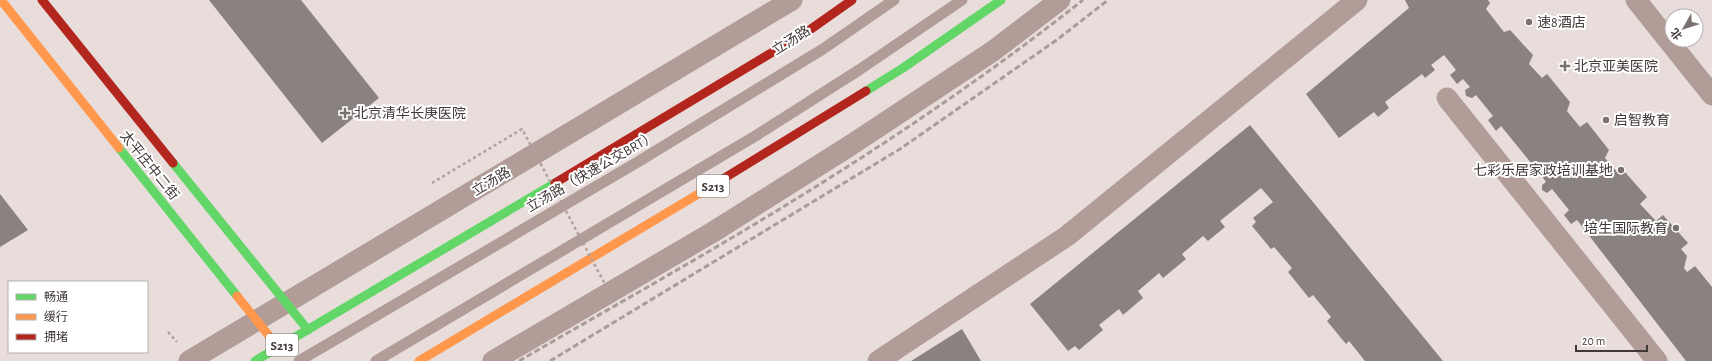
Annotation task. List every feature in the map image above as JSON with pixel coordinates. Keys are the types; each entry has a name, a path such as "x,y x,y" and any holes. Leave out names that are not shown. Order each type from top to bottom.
{"main road":[{"name":"太平庄中二街","path":"1,0 278,347"},
{"name":"太平庄中二街","path":"42,0 308,330"},
{"name":"立汤路","path":"255,361 594,160 811,29 852,0"},
{"name":"S213","path":"419,361 787,141 902,68 1001,0"}],"street":[{"name":"立汤路","path":"189,361 287,304 792,0"},
{"name":"S213","path":"493,361 713,232 851,145 993,51 1060,0"},
{"path":"878,361 1067,236 1357,0"},
{"path":"1636,0 1712,95"},
{"path":"1447,98 1653,360"}],"lane":[{"name":"立汤路（快速公交BRT）","path":"299,361 636,163 822,49 894,0"},
{"path":"376,361 757,134 859,70 962,0"}],"path":[{"path":"432,183 522,129 613,299 694,249"}],"building":[{"path":"209,0 301,0 379,98 322,143"},
{"path":"1405,0 1488,0 1490,3 1486,9 1504,32 1510,30 1533,55 1529,64 1542,78 1547,74 1570,102 1567,111 1580,127 1587,122 1609,150 1605,158 1619,174 1625,172 1647,197 1640,204 1656,221 1663,215 1688,243 1681,249 1687,256 1684,268 1687,272 1695,266 1712,287 1712,361 1686,361 1577,220 1571,224 1564,215 1569,210 1552,189 1547,193 1542,190 1542,185 1546,182 1539,172 1534,177 1526,167 1531,163 1501,126 1496,131 1488,120 1493,116 1476,95 1472,98 1466,96 1465,90 1470,87 1463,79 1457,84 1450,75 1456,70 1444,55 1431,65 1435,70 1425,78 1422,74 1385,102 1389,108 1378,117 1374,112 1339,138 1306,94 1409,8"},
{"path":"1250,125 1443,361 1365,361 1349,341 1346,344 1327,321 1331,317 1313,295 1309,298 1288,272 1292,268 1274,247 1271,249 1252,226 1256,222 1253,218 1273,202 1261,188 1220,221 1225,227 1208,241 1203,236 1182,254 1186,259 1163,278 1159,273 1138,291 1143,298 1123,315 1119,309 1099,325 1103,330 1079,350 1075,346 1068,351 1030,304"},
{"path":"0,194 28,230 0,247"},
{"path":"962,329 981,361 911,361"}],"railway":[{"path":"519,361 714,248 856,161 934,110 1010,56 1083,0"},
{"path":"550,361 900,149 1058,39 1108,0"}],"traffic: fast":[{"path":"866,91 903,68 1001,0"},
{"path":"119,148 237,296"},
{"path":"173,163 308,330"},
{"path":"255,361 555,183"}],"traffic: slow":[{"path":"1,0 119,148"},
{"path":"419,361 705,190"},
{"path":"237,296 278,347"}],"traffic: jam":[{"path":"42,0 173,163"},
{"path":"555,183 811,29 852,0"},
{"path":"705,190 866,91"}],"place":[{"name":"速8酒店","path":"1529,22"},
{"name":"北京亚美医院","path":"1565,66"},
{"name":"北京清华长庚医院","path":"345,113"},
{"name":"启智教育","path":"1606,120"},
{"name":"七彩乐居家政培训基地","path":"1621,170"},
{"name":"培生国际教育","path":"1676,228"}]}
